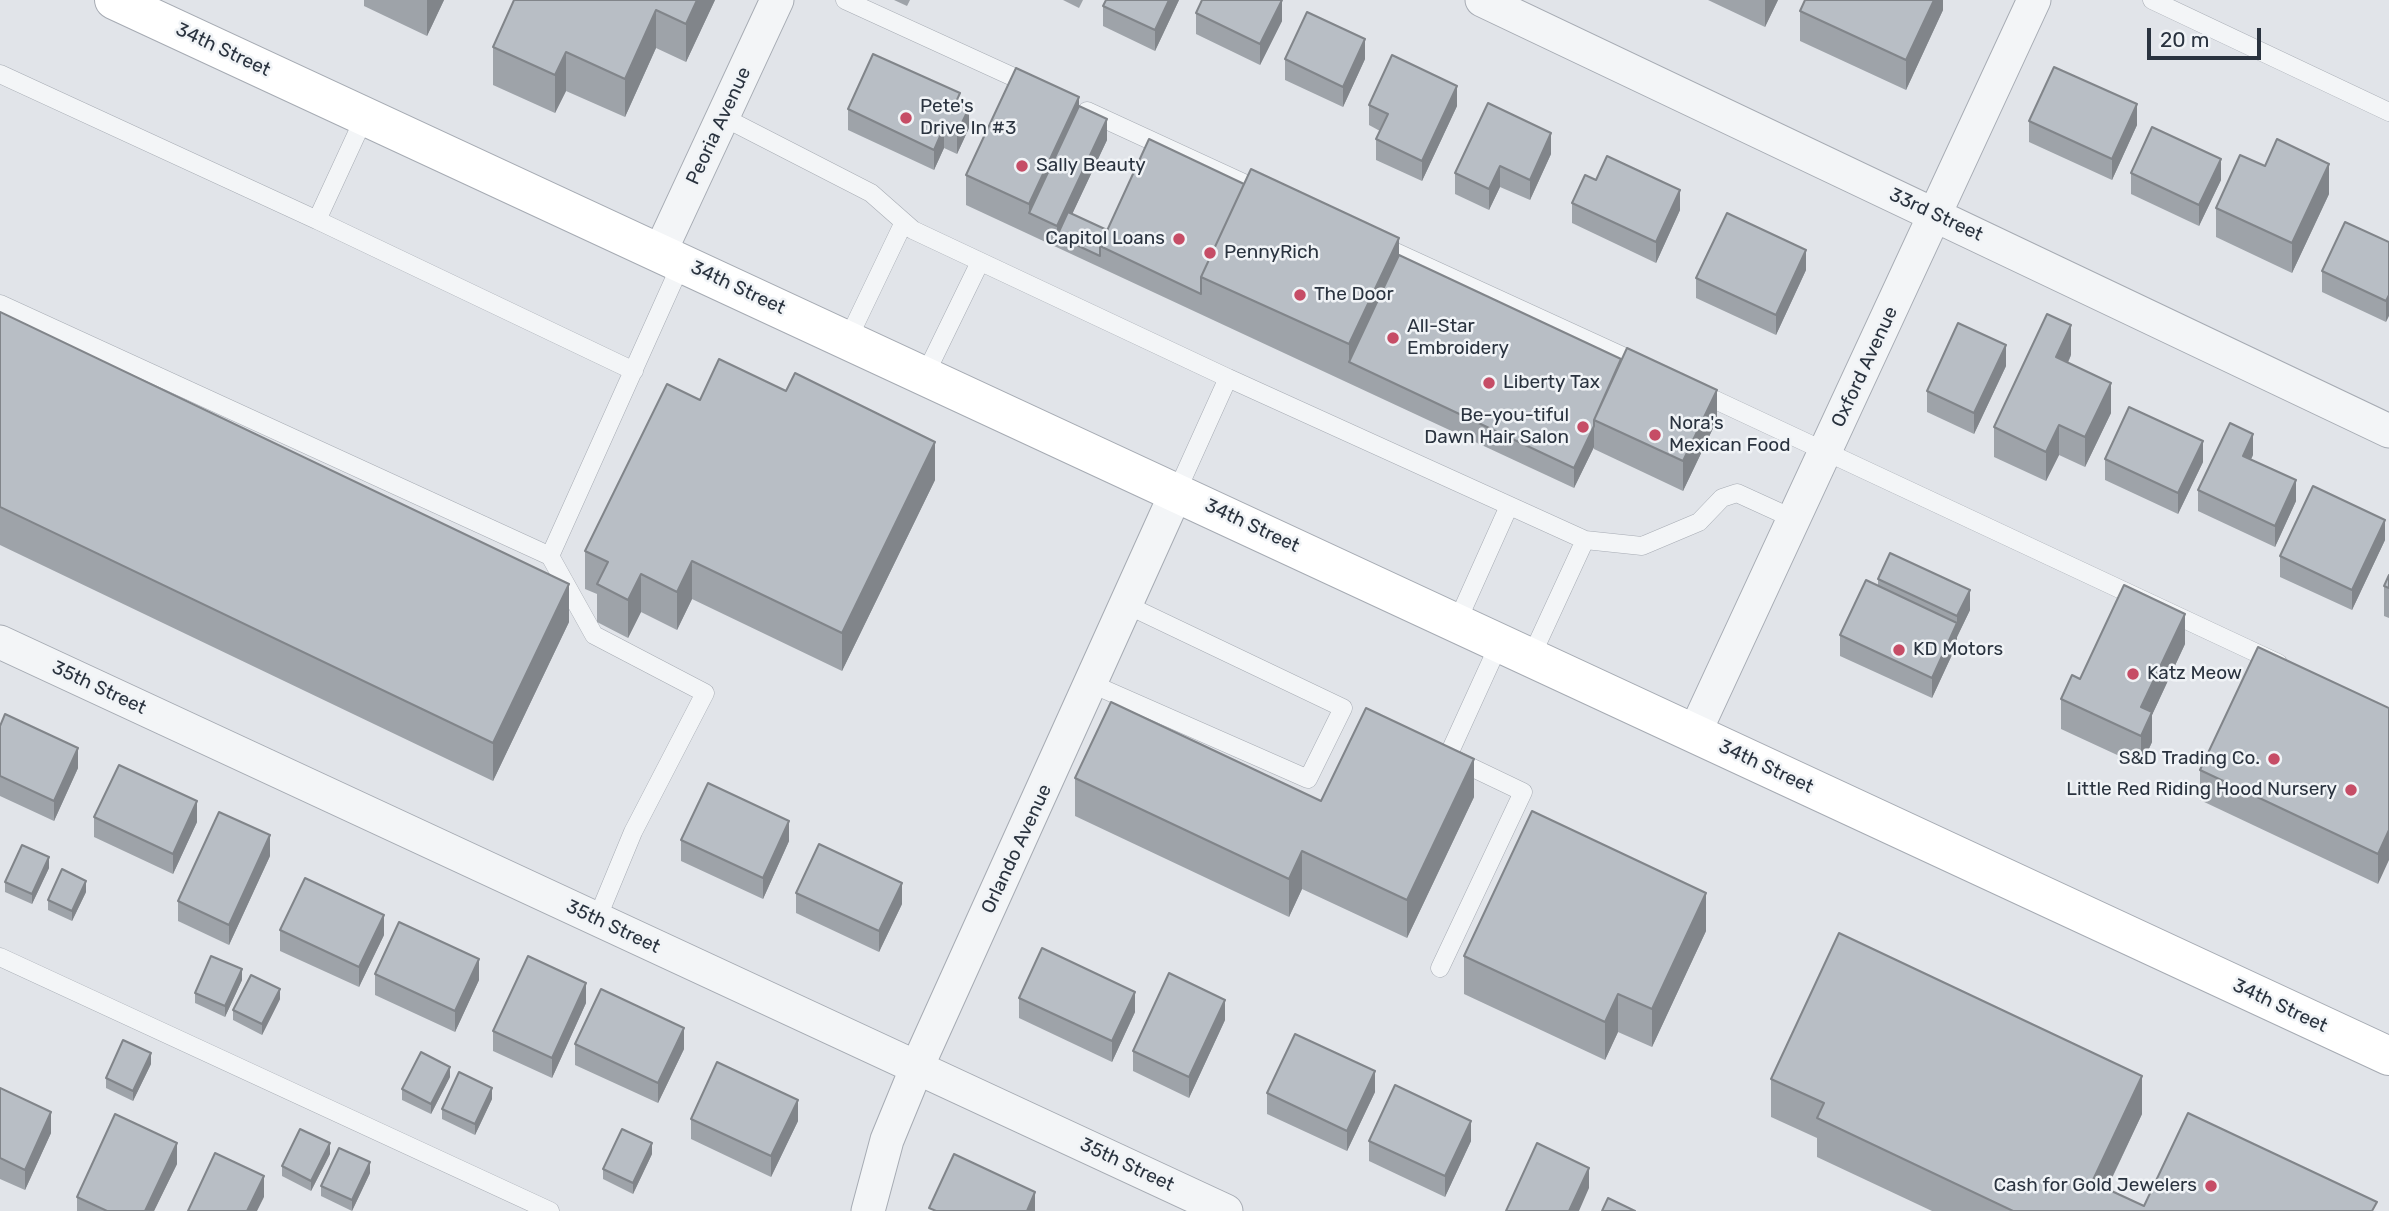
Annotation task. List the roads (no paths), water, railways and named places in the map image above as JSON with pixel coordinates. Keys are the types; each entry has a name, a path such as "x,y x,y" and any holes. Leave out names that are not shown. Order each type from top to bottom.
{"main road":[{"name":"34th Street","path":"114,0 1177,491 2389,1056"}],"street":[{"name":"Peoria Avenue","path":"671,257 723,117 777,0"},
{"name":"33rd Street","path":"1482,0 2389,431"},
{"name":"Oxford Avenue","path":"1694,734 2034,0"},
{"name":"Orlando Avenue","path":"868,1211 887,1140 916,1067 1092,684 1177,491"},
{"name":"35th Street","path":"0,642 1226,1211"}],"lane":[{"path":"845,0 1046,92"},
{"path":"2152,0 2389,112"},
{"path":"0,74 634,370"},
{"path":"1071,104 1285,202"},
{"path":"317,220 365,116"},
{"path":"723,117 871,193 913,230 1228,378 1585,540 1643,545 1699,522 1722,498 1737,493 1794,519"},
{"path":"848,339 904,222"},
{"path":"1361,236 1826,450 2289,668"},
{"path":"550,556 634,370 671,257"},
{"path":"925,375 980,262"},
{"path":"0,304 550,556 594,635 705,693 633,832 597,919"},
{"path":"1177,491 1228,378"},
{"path":"1457,622 1509,506"},
{"path":"1440,968 1523,792 1442,754 1516,650 1585,540"},
{"path":"1092,684 1308,779 1348,711 1127,605"},
{"path":"0,957 550,1211"}],"place":[{"name":"Pete's Drive In #3","path":"906,118"},
{"name":"Sally Beauty","path":"1022,166"},
{"name":"Capitol Loans","path":"1179,239"},
{"name":"PennyRich","path":"1210,253"},
{"name":"The Door","path":"1300,295"},
{"name":"All-Star Embroidery","path":"1393,338"},
{"name":"Liberty Tax","path":"1489,383"},
{"name":"Be-you-tiful Dawn Hair Salon","path":"1583,427"},
{"name":"Nora's Mexican Food","path":"1655,435"},
{"name":"KD Motors","path":"1899,650"},
{"name":"Katz Meow","path":"2133,674"},
{"name":"S&D Trading Co.","path":"2274,759"},
{"name":"Little Red Riding Hood Nursery","path":"2351,790"},
{"name":"Cash for Gold Jewelers","path":"2211,1186"}]}
